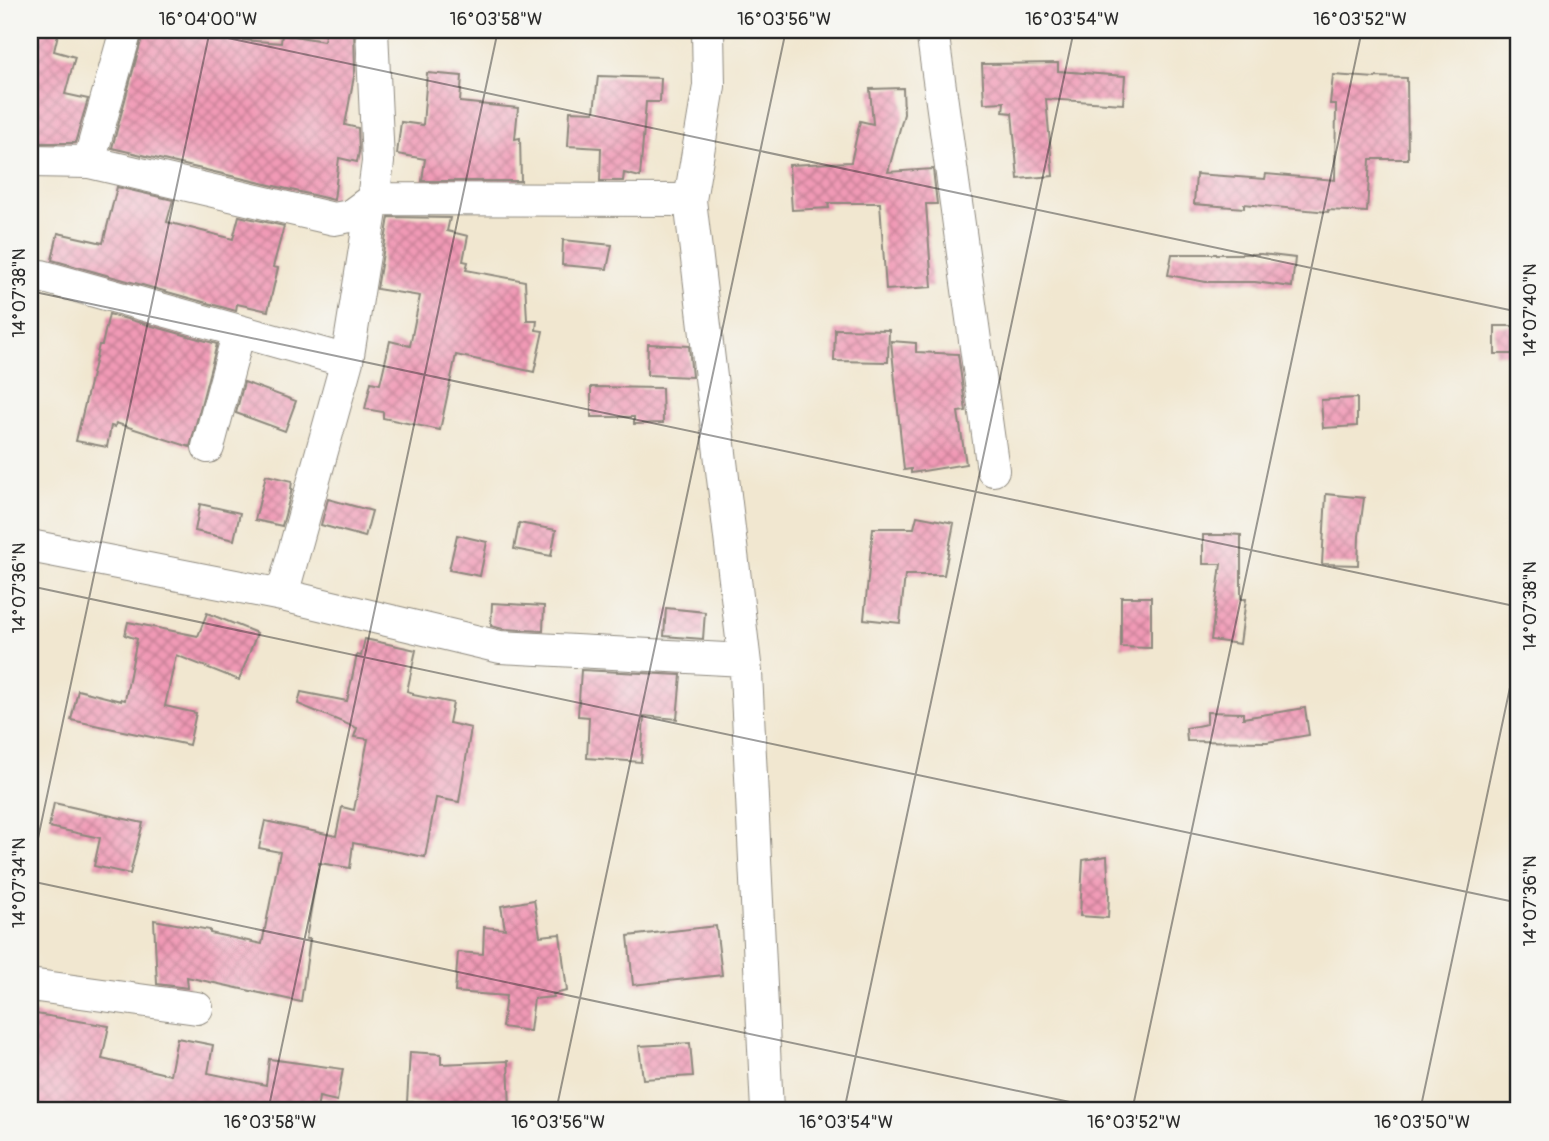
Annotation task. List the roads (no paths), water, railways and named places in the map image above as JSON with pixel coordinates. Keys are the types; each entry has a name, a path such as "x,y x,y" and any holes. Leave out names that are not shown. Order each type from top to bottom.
{"street":[{"path":"89,162 126,30"},
{"path":"282,595 347,361 373,199 378,162 372,30"},
{"path":"708,30 709,86 690,200 744,660 767,1111"},
{"path":"932,30 993,470"},
{"path":"30,161 89,162 334,219 350,216 373,199 690,200"},
{"path":"41,276 347,361"},
{"path":"208,447 239,331"},
{"path":"30,546 282,595 500,647 744,660"},
{"path":"30,985 197,1008"}]}
